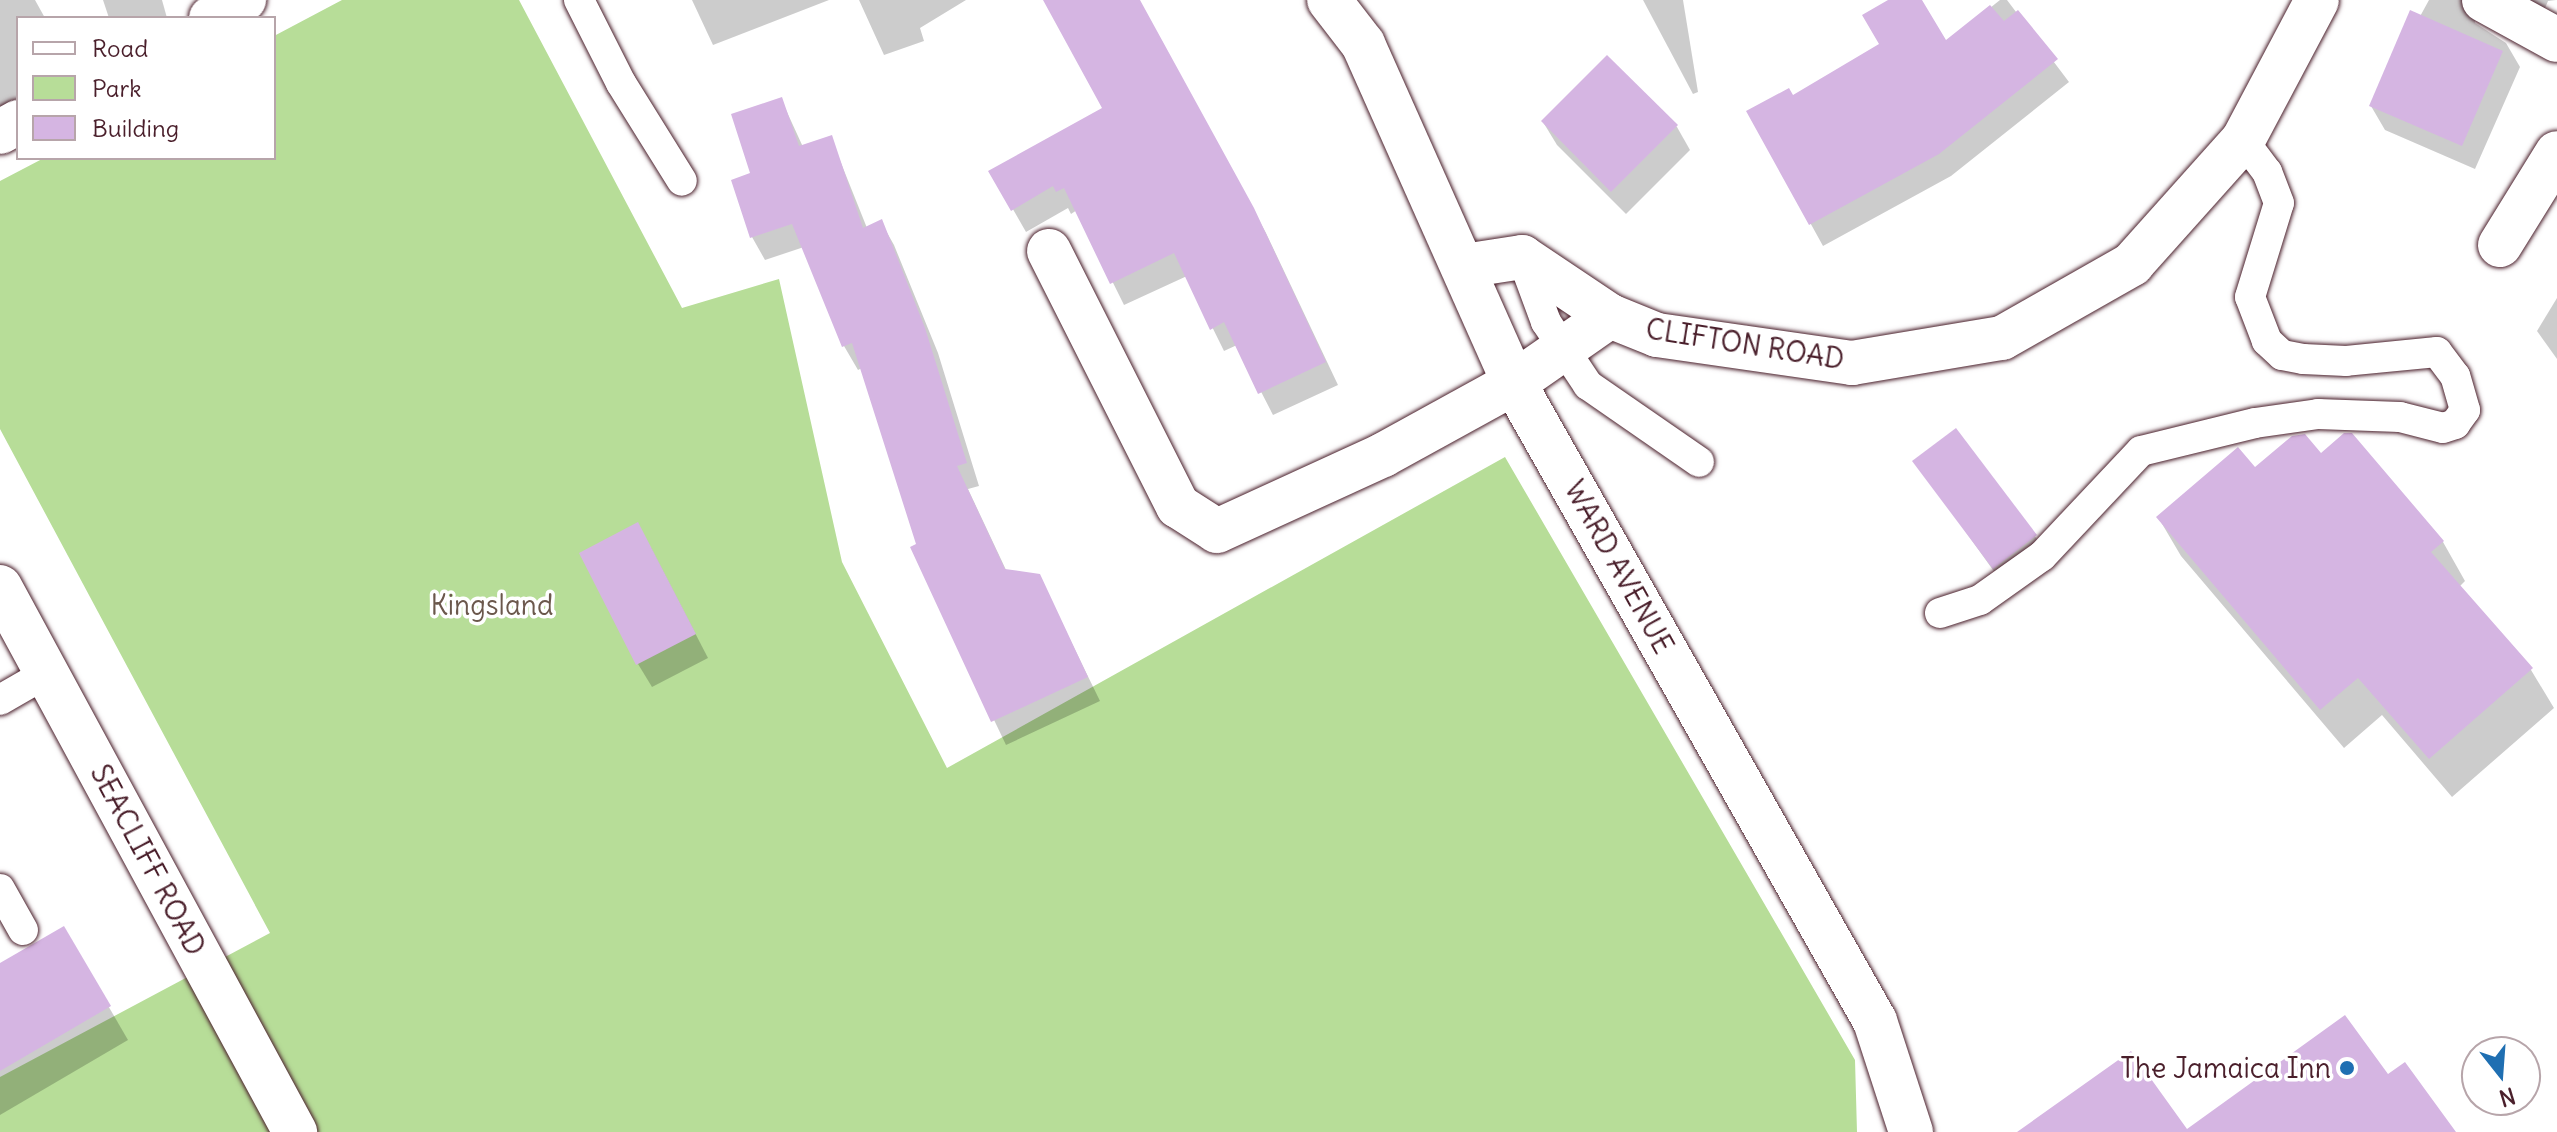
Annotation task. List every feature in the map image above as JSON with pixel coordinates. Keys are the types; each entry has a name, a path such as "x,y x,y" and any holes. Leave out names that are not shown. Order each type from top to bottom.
{"street":[{"path":"215,16 244,0"},
{"name":"WARD AVENUE","path":"1329,0 1363,44 1514,383 1875,1021 1911,1132"},
{"name":"CLIFTON ROAD","path":"1522,257 1610,316 1657,335 1852,363 2002,338 2132,264 2243,140 2317,0"},
{"path":"2484,0 2557,40"},
{"path":"2500,245 2557,153"},
{"path":"1049,251 1178,506 1217,531 1383,455 1514,383 1563,352 1610,316"},
{"path":"1464,266 1522,257"},
{"name":"SEACLIFF ROAD","path":"0,587 295,1132"}],"lane":[{"path":"579,0 621,83 682,181"},
{"path":"1940,613 1980,600 2042,556 2141,451 2255,423 2318,414 2400,417 2443,428 2455,424 2465,410 2455,376 2437,352 2346,361 2303,359 2282,355 2267,341 2250,297 2279,203 2267,172 2243,140"},
{"path":"1522,257 1546,322 1563,352 1588,385 1699,462"},
{"path":"0,700 47,673"},
{"path":"0,889 23,930"}],"green space":[{"name":"Kingsland","path":"342,0 519,0 682,308 779,279 842,562 947,768 1505,457 1855,1060 1857,1132 0,1132 0,1077 270,933 0,429 0,181 40,160 276,160 276,35"}],"building":[{"path":"1043,0 1140,0 1254,208 1326,362 1258,394 1224,322 1210,330 1174,253 1110,284 1064,188 1056,192 1053,186 1011,211 988,171 1102,108"},
{"path":"1888,0 1922,0 1946,40 1990,5 2004,21 2018,10 2058,59 1939,154 1809,225 1746,111 1789,88 1793,95 1879,44 1862,15"},
{"path":"2410,10 2503,51 2462,146 2369,106"},
{"path":"1607,55 1678,125 1611,192 1541,121"},
{"path":"782,97 799,146 832,135 863,228 882,219 925,328 967,463 957,466 1005,569 1040,574 1088,677 991,722 910,547 916,544 852,343 842,347 792,224 750,238 731,180 750,173 731,114"},
{"path":"1956,428 2037,535 1993,569 1912,461"},
{"path":"2344,433 2352,433 2444,541 2431,552 2533,668 2429,759 2358,678 2320,710 2156,517 2238,447 2255,467 2292,436 2305,434 2321,453"},
{"path":"638,522 696,634 636,665 579,553"},
{"path":"64,926 111,1006 0,1071 0,963"},
{"path":"2345,1015 2388,1074 2405,1062 2456,1132 2017,1132 2131,1051 2187,1129"}],"place":[{"name":"The Jamaica Inn","path":"2347,1068"}]}
